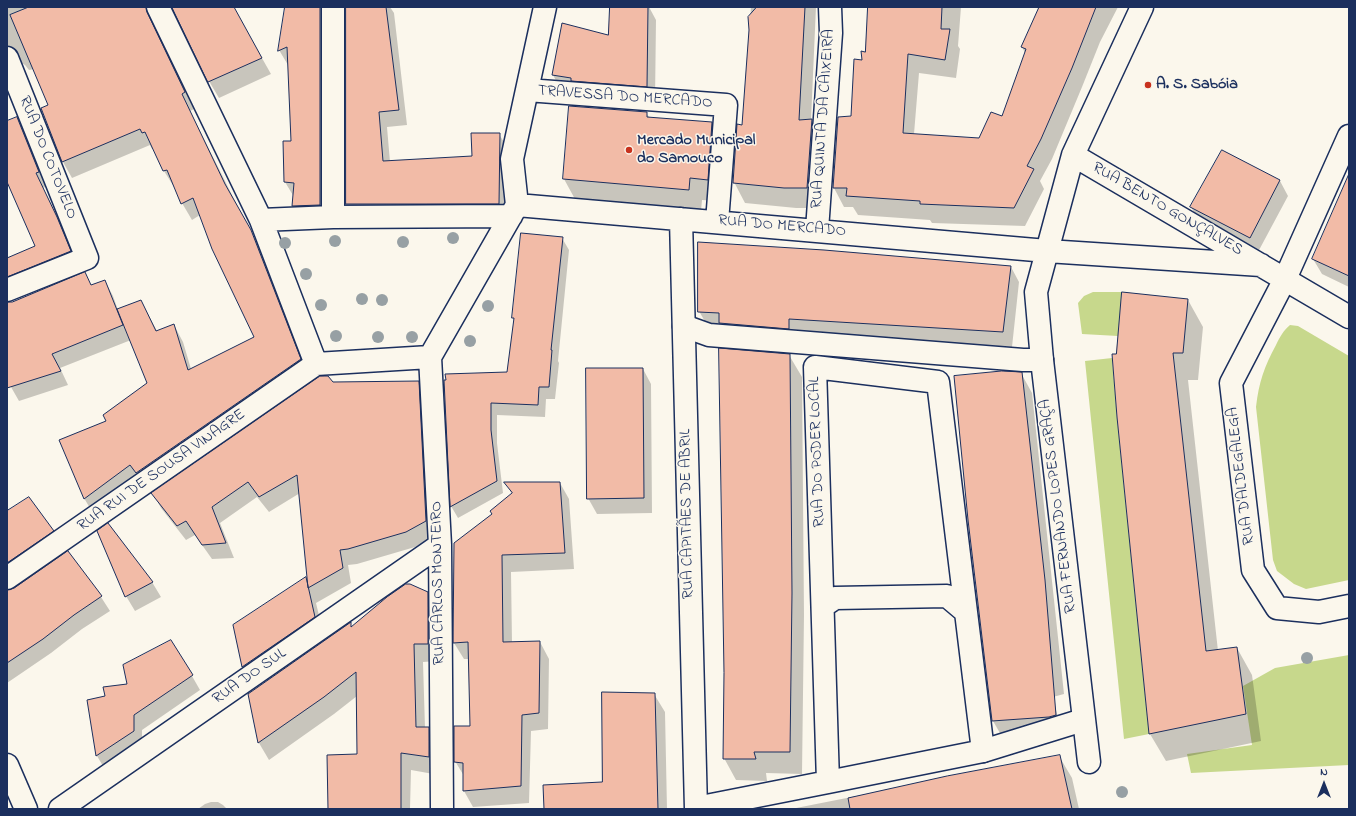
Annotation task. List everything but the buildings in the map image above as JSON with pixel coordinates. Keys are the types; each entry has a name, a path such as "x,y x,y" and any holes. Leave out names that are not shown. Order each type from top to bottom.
{"street":[{"path":"158,7 261,220 316,364 430,357 514,210 512,159 545,7"},
{"path":"333,7 333,218"},
{"name":"RUA QUINTA DA CAIXEIRA","path":"816,230 831,33 830,7"},
{"name":"RUA FERNANDO LOPES GRAÇA","path":"1089,762 1042,360 1036,292 1073,155 1142,7"},
{"name":"RUA DO COTOVELO","path":"7,58 86,258 7,290"},
{"name":"TRAVESSA DO MERCADO","path":"527,90 726,106 717,222"},
{"path":"1285,279 1349,136"},
{"name":"RUA BENTO GONÇALVES","path":"1073,155 1349,317"},
{"name":"RUA DO MERCADO","path":"261,220 514,210 681,218 1047,251"},
{"name":"RUA CAPITÃES DE ABRIL","path":"681,218 696,809"},
{"name":"RUA BENTO GONÇALVES","path":"1047,251 1261,265"},
{"name":"RUA D'ALDEGALEGA","path":"1285,279 1231,383 1253,570 1277,608 1319,612 1349,606"},
{"path":"684,326 709,335 1023,360 1042,360"},
{"name":"RUA CARLOS MONTEIRO","path":"430,357 440,545 442,809"},
{"name":"RUA RUI DE SOUSA VINAGRE","path":"7,578 316,364"},
{"name":"RUA DO PODER LOCAL","path":"828,782 815,367 938,382 983,751"},
{"name":"RUA DO SUL","path":"60,809 440,545"},
{"path":"823,606 835,598 948,596 966,612"},
{"path":"696,809 983,751 1084,720"},
{"path":"7,765 26,809"}],"green space":[{"path":"1093,292 1122,292 1118,336 1082,334 1078,303 1084,296"},
{"path":"1290,325 1298,326 1349,356 1349,580 1306,589 1294,584 1277,571 1273,560 1256,407 1260,382 1265,368 1280,337"},
{"path":"1112,358 1149,734 1124,739 1085,361"},
{"path":"1349,655 1349,765 1191,773 1187,754 1252,745 1243,686 1275,668"}],"place":[{"name":"A. S. Sabóia","path":"1148,85"},
{"name":"Mercado Municipal do Samouco","path":"629,150"}]}
